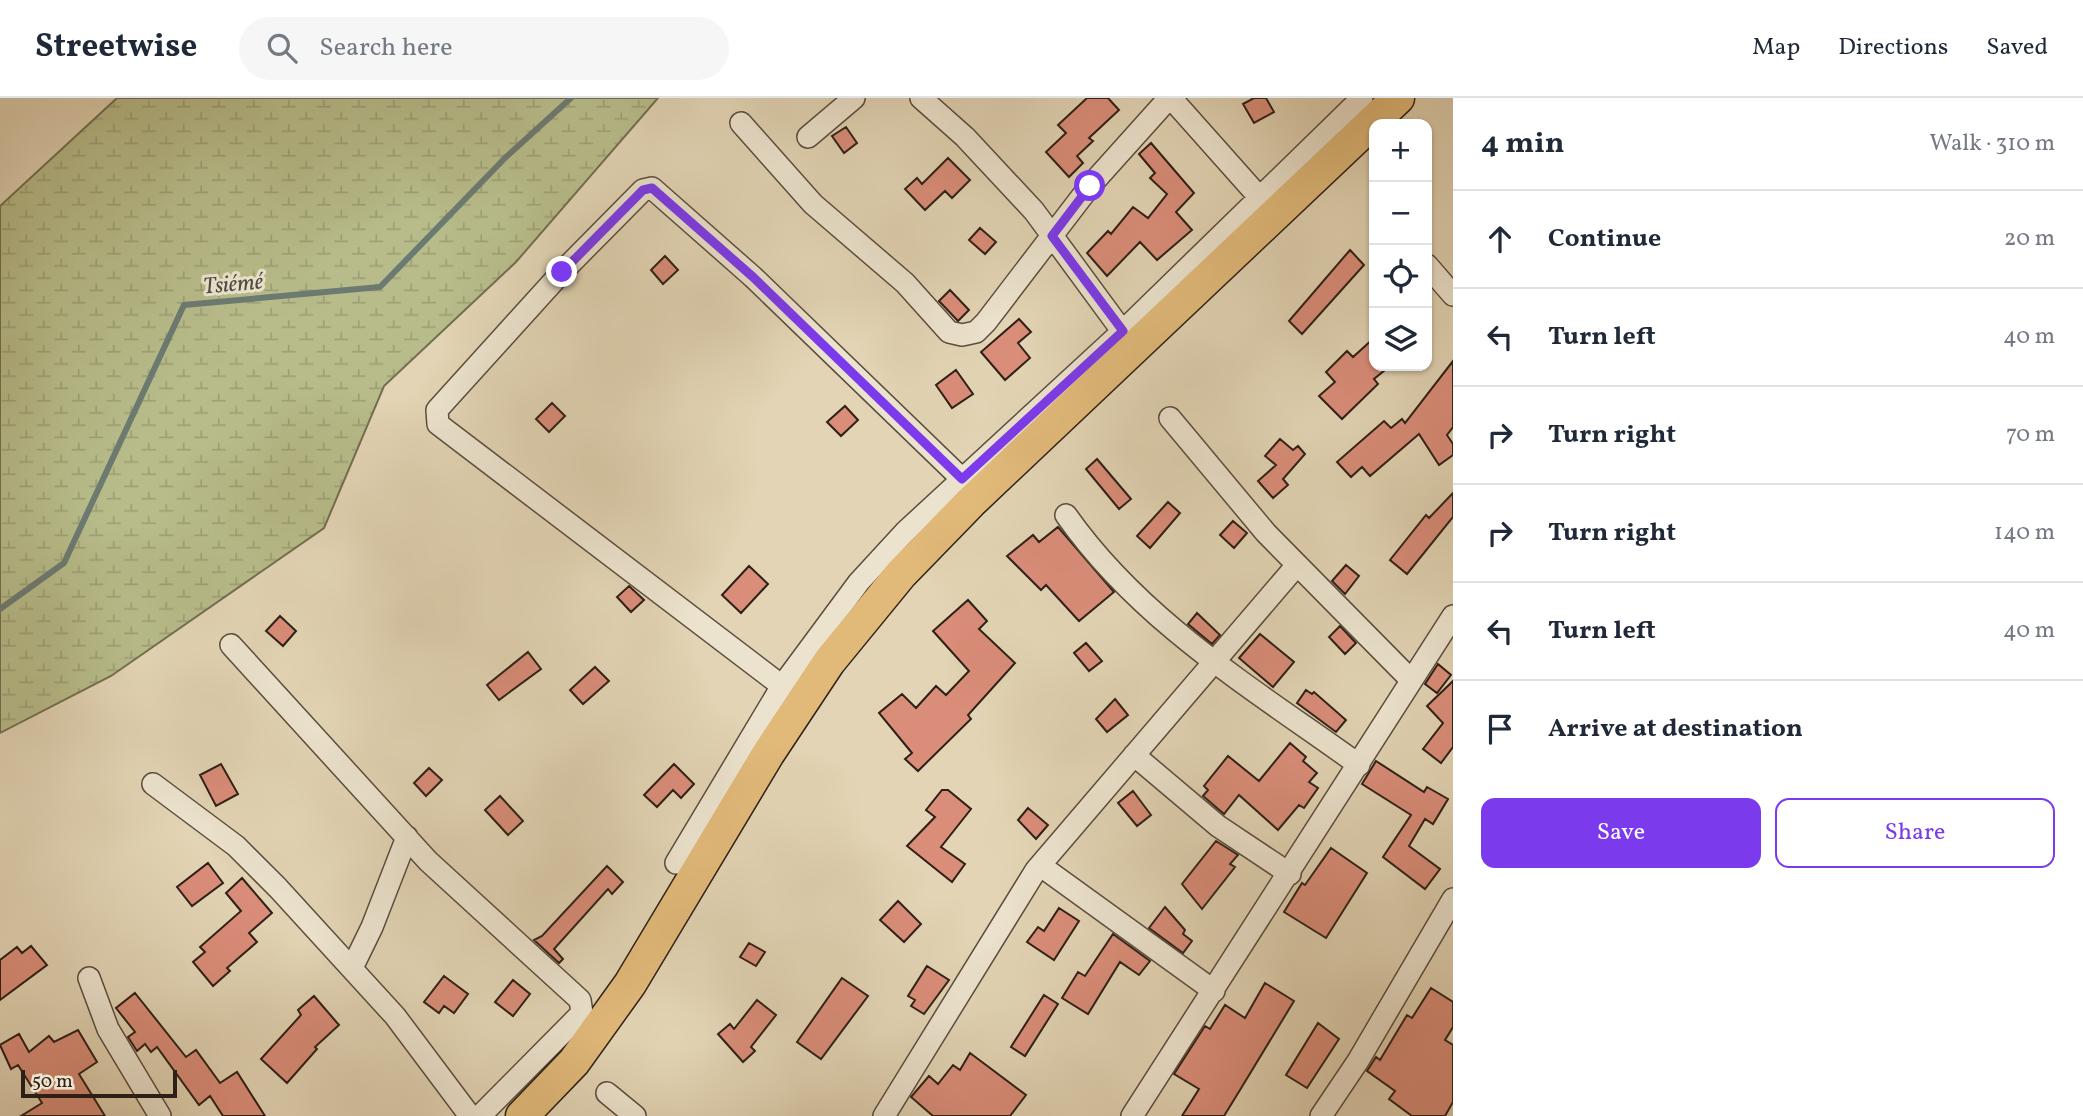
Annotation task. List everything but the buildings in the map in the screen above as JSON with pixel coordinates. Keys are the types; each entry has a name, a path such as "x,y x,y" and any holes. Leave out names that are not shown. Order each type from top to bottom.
{"main road":[{"path":"522,1116 574,1062 630,984 768,754 829,662 901,574 1129,340 1377,102"}],"street":[{"path":"808,137 854,98"},
{"path":"741,123 813,204 905,283 949,332 962,335 976,332 1090,186 1170,98 1268,206"},
{"path":"676,863 782,687 859,582 905,532 962,479 1129,340 1034,211 926,99"},
{"path":"782,687 438,424 437,410 562,272 643,190 652,188 753,277 962,479"},
{"path":"1432,271 1453,295"},
{"path":"1170,418 1198,454 1297,565 1410,679"},
{"path":"1066,515 1084,541 1182,639 1359,765"},
{"path":"884,1116 1041,866 1297,565"},
{"path":"1132,1116 1290,874 1410,679 1453,616"},
{"path":"231,645 407,837 458,889 566,986 583,1007 582,1013 480,1116"},
{"path":"1134,755 1218,826 1290,874"},
{"path":"153,784 236,846 395,1016 470,1116"},
{"path":"352,968 372,927 407,837"},
{"path":"1041,866 1214,991"},
{"path":"1321,1116 1357,1061 1453,899"},
{"path":"89,978 108,1029 160,1116"},
{"path":"607,1093 635,1116"}],"green space":[{"path":"117,98 658,98 516,262 384,386 324,528 111,676 0,733 0,206"}],"waterway":[{"name":"Tsiémé","path":"0,609 64,563 184,305 380,287 505,158 571,98"}],"route":[{"path":"562,272 643,190 652,188 753,277 962,479 1123,331 1052,236 1090,186"}]}
